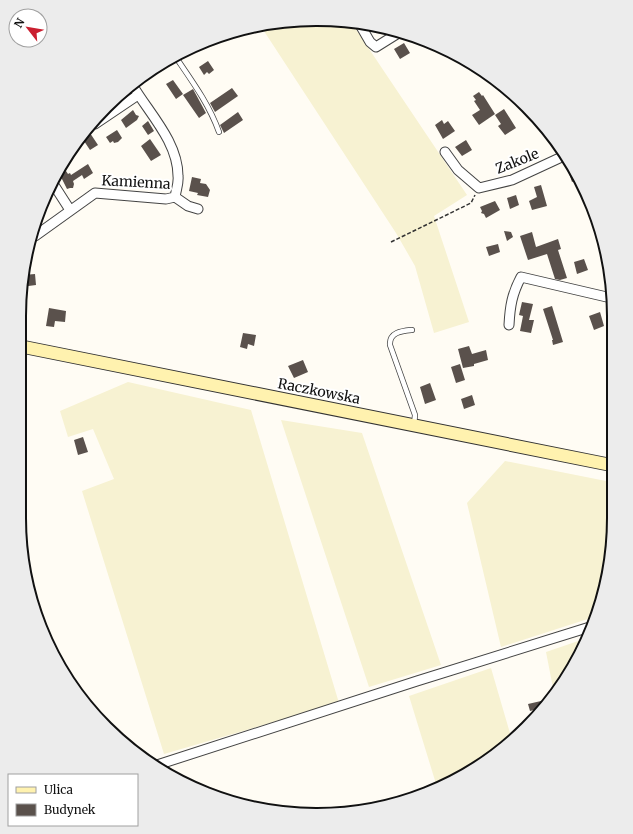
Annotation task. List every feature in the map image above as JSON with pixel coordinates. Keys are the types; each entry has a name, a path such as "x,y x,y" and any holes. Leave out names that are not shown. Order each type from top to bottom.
{"street":[{"path":"364,30 370,42 376,47 393,36"},
{"path":"135,90 171,146 178,176 175,197"},
{"path":"106,117 138,95"},
{"path":"445,152 458,170 479,188"},
{"name":"Zakole","path":"479,188 512,180 560,158"},
{"path":"56,188 70,210"},
{"name":"Kamienna","path":"38,233 95,194 166,199 175,197 188,206 198,209"},
{"path":"509,325 510,306 513,291 521,277 606,297"},
{"name":"Raczkowska","path":"26,347 607,465"},
{"path":"162,763 585,628"}],"lane":[{"path":"178,61 213,115 219,132"},
{"path":"412,330 400,331 394,334 390,340 390,345 415,415 414,425"}],"path":[{"path":"391,242 471,203 479,188"}],"shaded area":[{"path":"316,26 355,28 467,195 434,216 469,322 434,333 415,266 396,233 264,31 279,28"},
{"path":"128,382 251,410 339,703 164,754 82,491 114,479 93,429 68,437 60,411"},
{"path":"281,420 362,433 441,665 369,687"},
{"path":"505,461 607,481 605,555 597,593 589,619 501,647 467,503"},
{"path":"580,641 568,663 553,686 546,652"},
{"path":"491,668 510,734 478,759 436,782 409,696"}],"building":[{"path":"404,43 410,53 400,59 394,49"},
{"path":"208,61 214,70 209,74 207,72 204,75 199,67"},
{"path":"173,80 183,94 176,99 166,84"},
{"path":"232,88 238,96 215,112 210,103"},
{"path":"193,89 206,113 199,118 183,95"},
{"path":"479,92 482,96 483,95 495,114 479,125 472,115 480,110 474,101 476,100 473,96"},
{"path":"504,109 516,128 505,135 498,126 501,124 495,115"},
{"path":"133,110 136,115 139,116 137,120 126,128 121,120"},
{"path":"238,112 243,120 224,133 220,125"},
{"path":"442,120 444,124 448,121 455,131 443,139 435,125"},
{"path":"148,121 154,131 148,135 142,126"},
{"path":"117,130 122,138 118,142 114,143 113,141 110,143 106,137"},
{"path":"91,134 98,145 90,150 85,142"},
{"path":"150,139 161,155 151,161 141,146"},
{"path":"466,140 472,150 462,156 455,147"},
{"path":"88,164 93,173 84,179 82,175 73,181 73,188 67,189 61,178 66,171 71,175"},
{"path":"192,177 201,179 200,183 206,184 210,190 208,197 197,195 198,193 189,191"},
{"path":"541,185 547,206 532,210 529,201 537,197 534,187"},
{"path":"516,195 519,205 510,209 507,198"},
{"path":"495,201 500,210 486,218 484,214 481,213 482,211 480,207"},
{"path":"504,231 511,232 513,237 507,241"},
{"path":"532,232 536,247 558,239 561,249 558,250 567,278 560,280 555,279 547,254 528,260 520,236"},
{"path":"498,244 500,252 489,256 486,247"},
{"path":"584,259 588,270 577,274 574,262"},
{"path":"35,274 36,285 28,286 29,275"},
{"path":"522,302 533,304 529,320 534,320 531,333 520,331 523,316 519,315"},
{"path":"552,306 563,342 553,345 553,340 543,309"},
{"path":"49,308 66,311 65,322 55,321 54,327 46,326"},
{"path":"600,312 604,326 594,330 589,316"},
{"path":"243,333 256,335 254,346 248,344 247,349 240,347"},
{"path":"469,346 472,354 486,350 488,360 474,364 474,366 463,368 458,349"},
{"path":"303,360 308,372 294,378 288,366"},
{"path":"460,364 465,380 456,383 451,367"},
{"path":"430,383 436,400 425,404 420,387"},
{"path":"472,395 475,405 464,409 461,399"},
{"path":"83,437 88,452 78,455 74,440"},
{"path":"541,701 534,710 530,711 528,704"}]}
